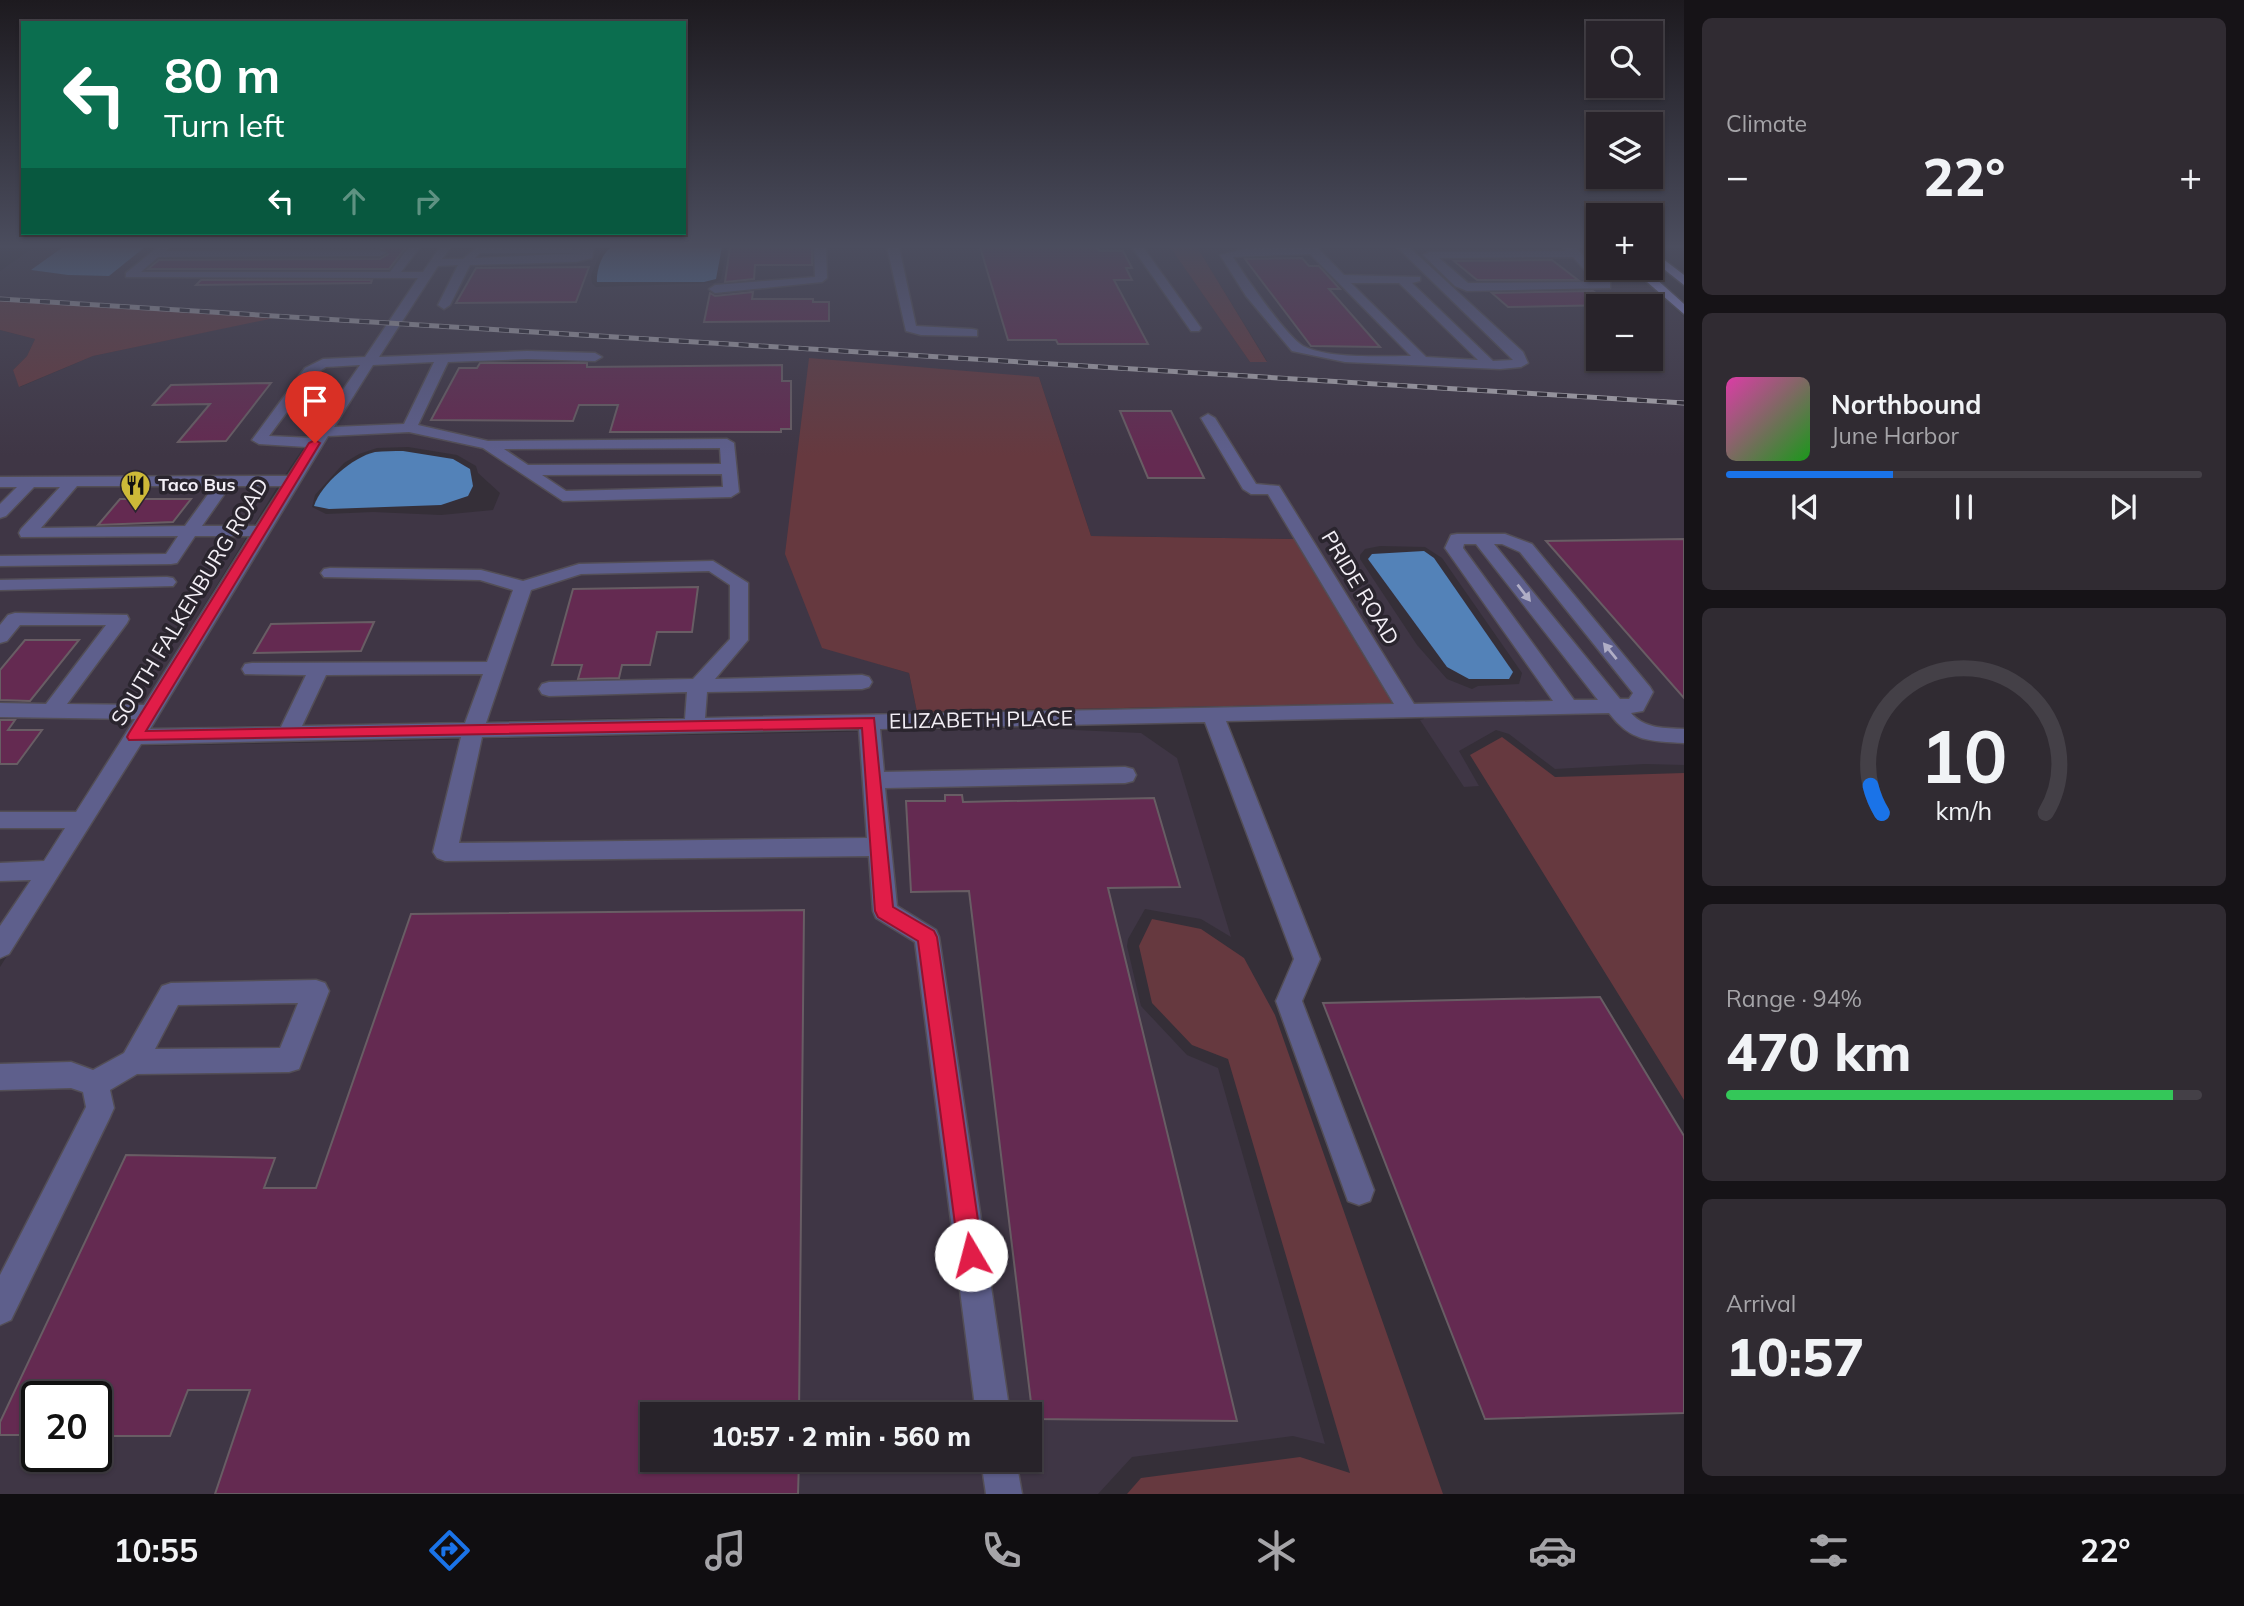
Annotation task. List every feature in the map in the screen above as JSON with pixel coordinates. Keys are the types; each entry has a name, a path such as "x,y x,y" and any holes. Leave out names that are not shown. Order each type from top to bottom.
{"street":[{"name":"SOUTH FALKENBURG ROAD","path":"0,947 150,712 290,481 398,317"},
{"path":"907,317 909,328 921,331 972,333"},
{"path":"1187,317 1195,328"},
{"path":"1270,317 1297,348 1316,353 1521,363 1522,360 1476,317"},
{"path":"1379,317 1422,360"},
{"path":"1441,317 1488,363"},
{"path":"488,445 563,496 731,492 727,443 488,445 409,428 318,438 259,440 310,371 323,363 527,355 595,357"},
{"path":"409,428 443,358"},
{"name":"PRIDE ROAD","path":"1208,418 1251,489 1273,489 1408,711"},
{"path":"524,470 729,469"},
{"path":"0,561 73,481"},
{"path":"0,561 171,559 226,481"},
{"path":"0,482 290,481"},
{"path":"0,513 30,482"},
{"path":"27,533 260,531"},
{"path":"1569,708 1454,548 1457,539 1506,539 1526,548 1643,692 1636,706 1613,707"},
{"path":"1482,539 1629,725 1650,734 1684,736"},
{"path":"330,573 481,575 523,586 579,569 713,566 739,583 739,640 698,686 694,726"},
{"path":"0,585 167,582"},
{"path":"523,586 473,730 445,852 879,847"},
{"path":"0,637 8,617 120,618 51,711"},
{"path":"252,669 495,668"},
{"path":"288,734 319,669"},
{"path":"549,690 862,682"},
{"name":"ELIZABETH PLACE","path":"134,737 1613,707"},
{"path":"0,710 150,712"},
{"path":"1213,715 1307,959 1289,1001 1359,1190"},
{"path":"869,722 885,911 927,937 991,1402"},
{"path":"873,780 1125,775"},
{"path":"0,820 82,820"},
{"path":"0,872 51,870"},
{"path":"0,1077 71,1075 95,1084 134,1062 289,1060 316,991 171,994 134,1062"},
{"path":"0,1309 100,1108 95,1084"},
{"path":"1001,1472 1004,1494"}],"shaded area":[{"path":"0,317 274,318 93,356 19,387 13,370 27,356 35,339 0,330"},
{"path":"252,317 392,317 281,481 123,737 0,925 0,330 35,339 27,356 13,370 20,387 93,356 271,318"},
{"path":"406,317 1219,317 1250,362 1267,361 1240,317 1586,317 1586,371 1663,371 1663,317 1684,317 1684,765 1645,764 1555,769 1509,734 1496,730 1459,751 1479,786 1464,787 1420,720 1424,719 1278,484 1261,485 1294,539 1091,536 1039,377 822,647 909,673 917,712 151,728 299,481","holes":["408,447 457,455 476,466 478,473 500,493 493,510 441,515 373,512 326,514 312,507 315,495 344,463 359,454 377,448","1380,546 1425,547 1442,558 1522,673 1519,684 1478,686 1472,689 1447,679 1417,645 1360,559 1365,549"]},
{"path":"1219,317 1239,317 1267,362 1250,362"},
{"path":"809,358 1039,377 1091,536 1294,539 1392,703 917,712 909,673 822,648 785,554"},
{"path":"1030,728 1141,733 1177,758 1231,937 1201,919 1145,909 1128,939 1127,946 1141,1006 1187,1055 1218,1068 1325,1444 1293,1436 1132,1457 1098,1494 0,1494 0,967 140,746"},
{"path":"1502,737 1555,777 1684,773 1684,1100 1470,755"},
{"path":"1152,919 1201,929 1244,958 1275,1015 1443,1494 1127,1494 1141,1478 1300,1457 1350,1473 1228,1059 1192,1045 1152,1003 1139,946"}],"water":[{"path":"403,451 453,459 470,469 473,486 468,496 441,505 329,509 314,506 323,489 357,459 375,452"},
{"path":"1424,551 1434,558 1513,672 1509,679 1469,679 1447,667 1368,559 1372,554"}],"building":[{"path":"705,317 829,317 829,321 704,322"},
{"path":"1001,317 1134,317 1148,344 1058,344 1056,340 1008,340"},
{"path":"1289,317 1353,317 1380,347 1311,346"},
{"path":"480,363 587,363 587,367 782,365 782,381 791,381 791,429 781,429 781,432 610,432 618,405 579,405 573,421 431,420 459,368 477,368"},
{"path":"271,383 226,441 178,442 210,404 153,405 171,385"},
{"path":"1120,411 1171,411 1204,478 1148,478"},
{"name":"Taco Bus","path":"120,499 191,499 173,522 98,525"},
{"path":"1684,539 1684,698 1546,541"},
{"path":"698,587 692,632 657,632 650,665 622,665 619,678 578,679 582,665 552,665 573,589"},
{"path":"374,622 361,651 254,653 271,624"},
{"path":"25,640 79,640 30,701 0,700 0,670"},
{"path":"0,720 15,720 8,730 42,730 17,764 0,764"},
{"path":"945,795 962,795 963,802 1154,798 1180,887 1108,888 1237,1421 1042,1419 1042,1402 1031,1402 969,891 911,892 906,801 945,801"},
{"path":"804,910 799,1402 640,1402 640,1472 799,1472 798,1494 215,1494 250,1390 188,1390 170,1436 112,1436 112,1381 21,1381 21,1435 0,1435 0,1422 126,1155 275,1158 264,1188 316,1188 411,914"},
{"path":"1600,997 1684,1136 1684,1413 1485,1419 1323,1003"}],"railway":[{"path":"287,317 1684,403"}],"place":[{"name":"Taco Bus","path":"135,512"}],"route":[{"path":"315,443 134,737 869,722 885,911 927,937 971,1255"}]}
